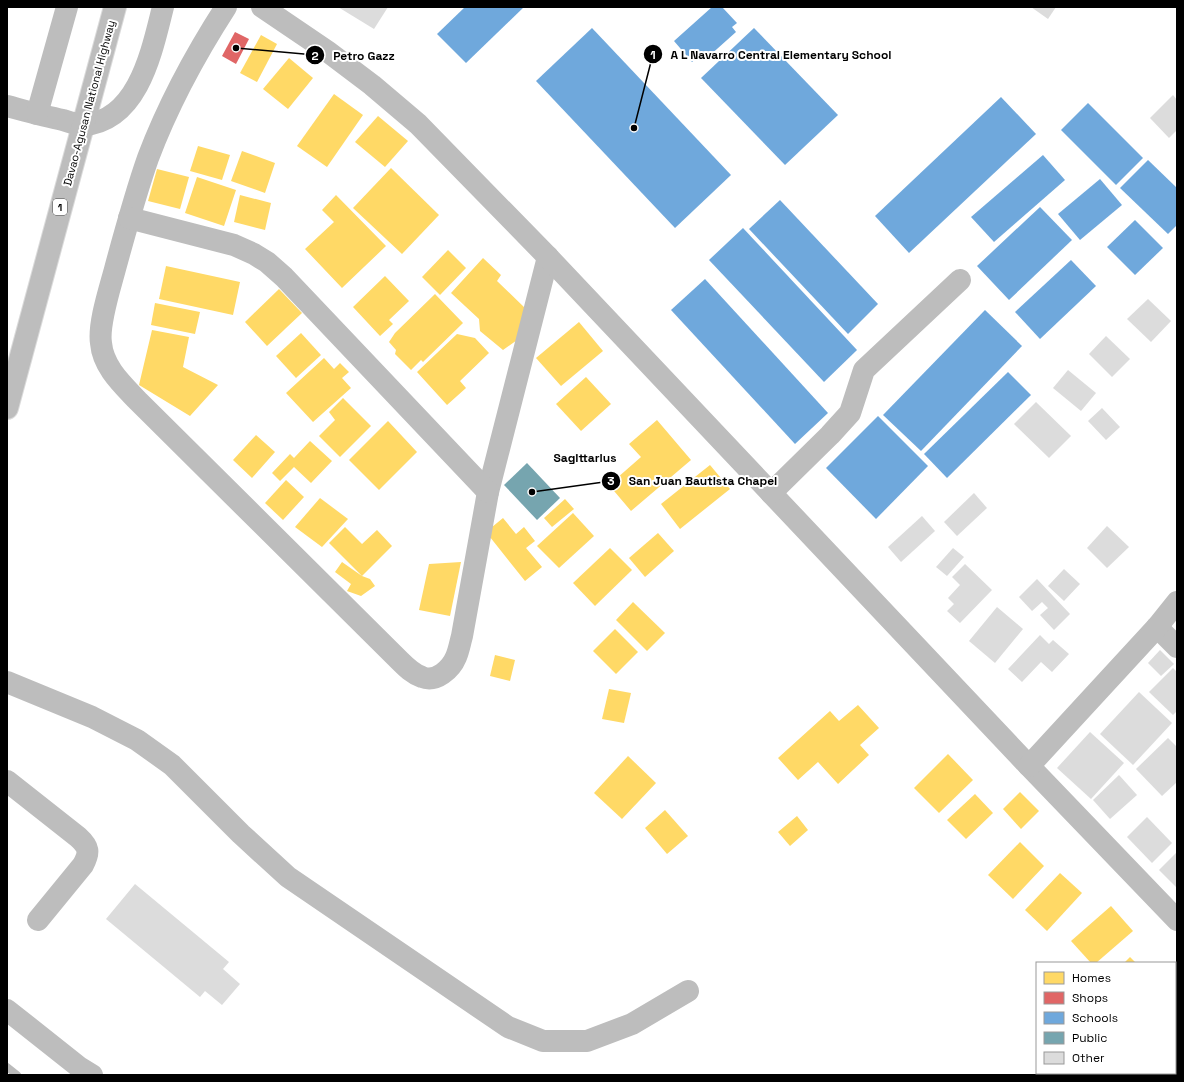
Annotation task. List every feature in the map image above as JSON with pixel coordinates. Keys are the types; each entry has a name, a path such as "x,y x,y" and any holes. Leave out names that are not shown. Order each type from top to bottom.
{"main road":[{"path":"37,114 67,7"},
{"name":"Davao-Agusan National Highway","path":"7,408 115,7"},
{"path":"7,106 83,125 100,122 113,115 128,100 150,58 163,7"},
{"path":"226,7 206,38 183,80 148,158 129,218 103,320 100,342 103,356 112,373 143,406 400,661 413,673 423,678 434,678 447,671 456,658 462,636 488,492 548,257"},
{"path":"262,7 326,50 384,94 423,129 548,257 1029,766 1177,920"},
{"path":"129,218 234,246 254,254 267,262 284,277 488,492"},
{"path":"771,493 830,435 850,413 864,370 960,280"},
{"path":"1029,766 1157,627 1177,602"},
{"path":"1157,627 1177,647"},
{"path":"7,682 92,717 137,740 172,765 241,834 288,877 508,1026 543,1042 587,1041 632,1024 688,991"},
{"path":"7,781 84,842 88,850 87,857 83,865 38,920"},
{"path":"7,1010 79,1067 92,1075"}],"building: Homes":[{"path":"261,35 277,44 257,82 240,73"},
{"path":"289,58 313,78 288,109 263,89"},
{"path":"334,94 363,115 327,167 297,146"},
{"path":"378,116 408,141 385,167 355,142"},
{"path":"198,146 230,155 222,180 190,171"},
{"path":"242,151 275,163 265,193 231,181"},
{"path":"391,168 439,215 402,254 353,208"},
{"path":"157,169 189,177 180,209 148,201"},
{"path":"197,177 236,190 224,226 185,213"},
{"path":"240,195 271,203 265,230 234,222"},
{"path":"336,195 386,246 342,288 305,249 334,222 322,210"},
{"path":"448,250 466,268 440,295 422,277"},
{"path":"483,258 501,275 497,281 526,309 520,338 503,350 480,331 479,319 451,293"},
{"path":"166,266 240,282 233,315 159,299"},
{"path":"385,276 409,301 389,320 393,324 380,336 353,307"},
{"path":"279,289 302,313 267,346 245,322"},
{"path":"435,294 463,323 423,362 421,360 411,370 395,354 396,350 389,342 395,333"},
{"path":"155,303 200,312 195,334 151,325"},
{"path":"579,322 603,351 561,386 536,358"},
{"path":"152,330 189,337 183,367 218,385 190,416 139,385"},
{"path":"301,333 321,355 296,378 276,356"},
{"path":"457,334 475,338 489,353 460,381 466,388 447,405 417,372"},
{"path":"324,358 334,369 340,363 349,372 342,378 351,388 313,422 286,393"},
{"path":"586,377 611,404 581,431 556,404"},
{"path":"343,398 371,426 340,457 319,436 335,420 329,412"},
{"path":"657,420 691,460 631,511 609,485 641,457 629,444"},
{"path":"388,421 417,452 379,490 349,460"},
{"path":"256,435 275,452 252,478 233,460"},
{"path":"310,441 332,461 311,483 294,467 280,481 272,473 290,454 294,458"},
{"path":"710,465 730,489 680,529 661,504"},
{"path":"286,480 304,497 283,520 265,503"},
{"path":"320,498 348,519 322,547 295,527"},
{"path":"565,499 574,509 552,527 544,518"},
{"path":"573,513 594,536 559,568 537,546"},
{"path":"503,518 516,534 524,527 535,541 526,548 542,567 525,581 486,532"},
{"path":"345,527 362,544 377,530 392,546 362,576 329,543"},
{"path":"658,533 674,551 645,577 629,558"},
{"path":"610,548 632,570 595,606 573,583"},
{"path":"342,562 362,576 370,579 375,586 361,596 347,591 351,584 335,572"},
{"path":"461,562 450,616 419,610 429,564"},
{"path":"633,602 665,633 647,651 616,620"},
{"path":"615,629 638,652 616,674 593,651"},
{"path":"495,655 515,660 510,681 490,676"},
{"path":"609,689 631,693 624,723 602,719"},
{"path":"858,705 879,728 860,745 869,755 838,784 818,762 798,780 778,758 830,711 839,721"},
{"path":"948,754 973,780 939,813 914,788"},
{"path":"628,756 656,783 622,819 594,793"},
{"path":"1020,792 1039,811 1021,829 1003,809"},
{"path":"975,794 993,813 966,839 947,820"},
{"path":"665,810 688,836 667,854 645,828"},
{"path":"797,816 808,830 790,846 778,832"},
{"path":"1020,842 1044,866 1013,899 988,875"},
{"path":"1060,873 1082,893 1047,931 1025,910"},
{"path":"1111,906 1133,931 1097,962 1090,962 1071,941"},
{"path":"1130,957 1135,962 1125,962"}],"building: Shops":[{"path":"235,32 249,39 236,64 222,56"}],"building: Schools":[{"path":"465,7 524,7 466,63 437,34"},
{"path":"712,7 722,7 737,23 732,27 736,32 708,57 703,52 692,62 674,41"},
{"path":"592,28 731,175 675,228 536,81"},
{"path":"754,28 838,115 785,165 701,78"},
{"path":"1001,97 1036,134 909,253 875,216"},
{"path":"1088,103 1143,158 1116,185 1061,130"},
{"path":"1043,155 1065,180 994,242 971,217"},
{"path":"1148,160 1177,188 1177,225 1168,234 1120,188"},
{"path":"1100,179 1122,205 1080,240 1058,214"},
{"path":"780,200 878,304 848,334 749,229"},
{"path":"1040,207 1072,240 1009,300 977,266"},
{"path":"1135,220 1163,248 1135,275 1107,247"},
{"path":"743,228 857,350 824,382 709,260"},
{"path":"1071,260 1096,286 1040,339 1015,312"},
{"path":"705,279 828,413 795,444 671,310"},
{"path":"985,310 1022,346 921,451 883,415"},
{"path":"1008,372 1031,395 947,478 924,454"},
{"path":"878,416 928,466 876,519 826,468"}],"building: Public":[{"path":"527,463 560,498 537,520 504,485"}],"building: Other":[{"path":"338,7 388,7 374,29"},
{"path":"1031,7 1056,7 1048,19"},
{"path":"1173,95 1177,100 1177,130 1169,138 1150,118"},
{"path":"1148,299 1171,321 1151,342 1127,319"},
{"path":"1106,336 1130,359 1112,377 1089,354"},
{"path":"1068,370 1096,393 1081,411 1053,388"},
{"path":"1036,402 1071,436 1049,458 1014,424"},
{"path":"1102,408 1120,427 1106,440 1088,421"},
{"path":"974,493 987,508 957,536 944,522"},
{"path":"922,516 935,531 901,562 888,547"},
{"path":"1107,526 1129,547 1107,568 1087,548"},
{"path":"953,548 964,557 947,576 936,567"},
{"path":"965,564 992,590 960,623 947,611 954,604 948,598 960,585 952,577"},
{"path":"1064,569 1080,584 1064,601 1048,586"},
{"path":"1037,579 1070,614 1054,630 1040,615 1048,608 1042,602 1032,611 1019,597"},
{"path":"997,607 1023,629 995,663 969,641"},
{"path":"1040,635 1049,644 1053,640 1069,654 1052,672 1041,662 1022,682 1008,669"},
{"path":"1160,650 1174,664 1161,676 1148,663"},
{"path":"1173,668 1177,672 1177,711 1173,715 1149,692"},
{"path":"1139,692 1172,723 1133,765 1100,734"},
{"path":"1090,732 1124,763 1091,799 1057,768"},
{"path":"1168,738 1177,747 1177,782 1162,796 1136,769"},
{"path":"1119,775 1137,795 1110,819 1093,800"},
{"path":"1147,817 1172,843 1152,863 1127,837"},
{"path":"1177,852 1177,888 1159,870"},
{"path":"135,884 229,962 223,969 240,984 222,1005 205,991 200,997 106,919"}],"waterway":[{"path":"7,1067 17,1075"}],"place":[{"name":"Petro Gazz","path":"236,48"},
{"name":"A L Navarro Central Elementary School","path":"634,128"},
{"name":"San Juan Bautista Chapel","path":"532,492"}],"district":[{"name":"Sagittarius","path":"585,458"}]}
